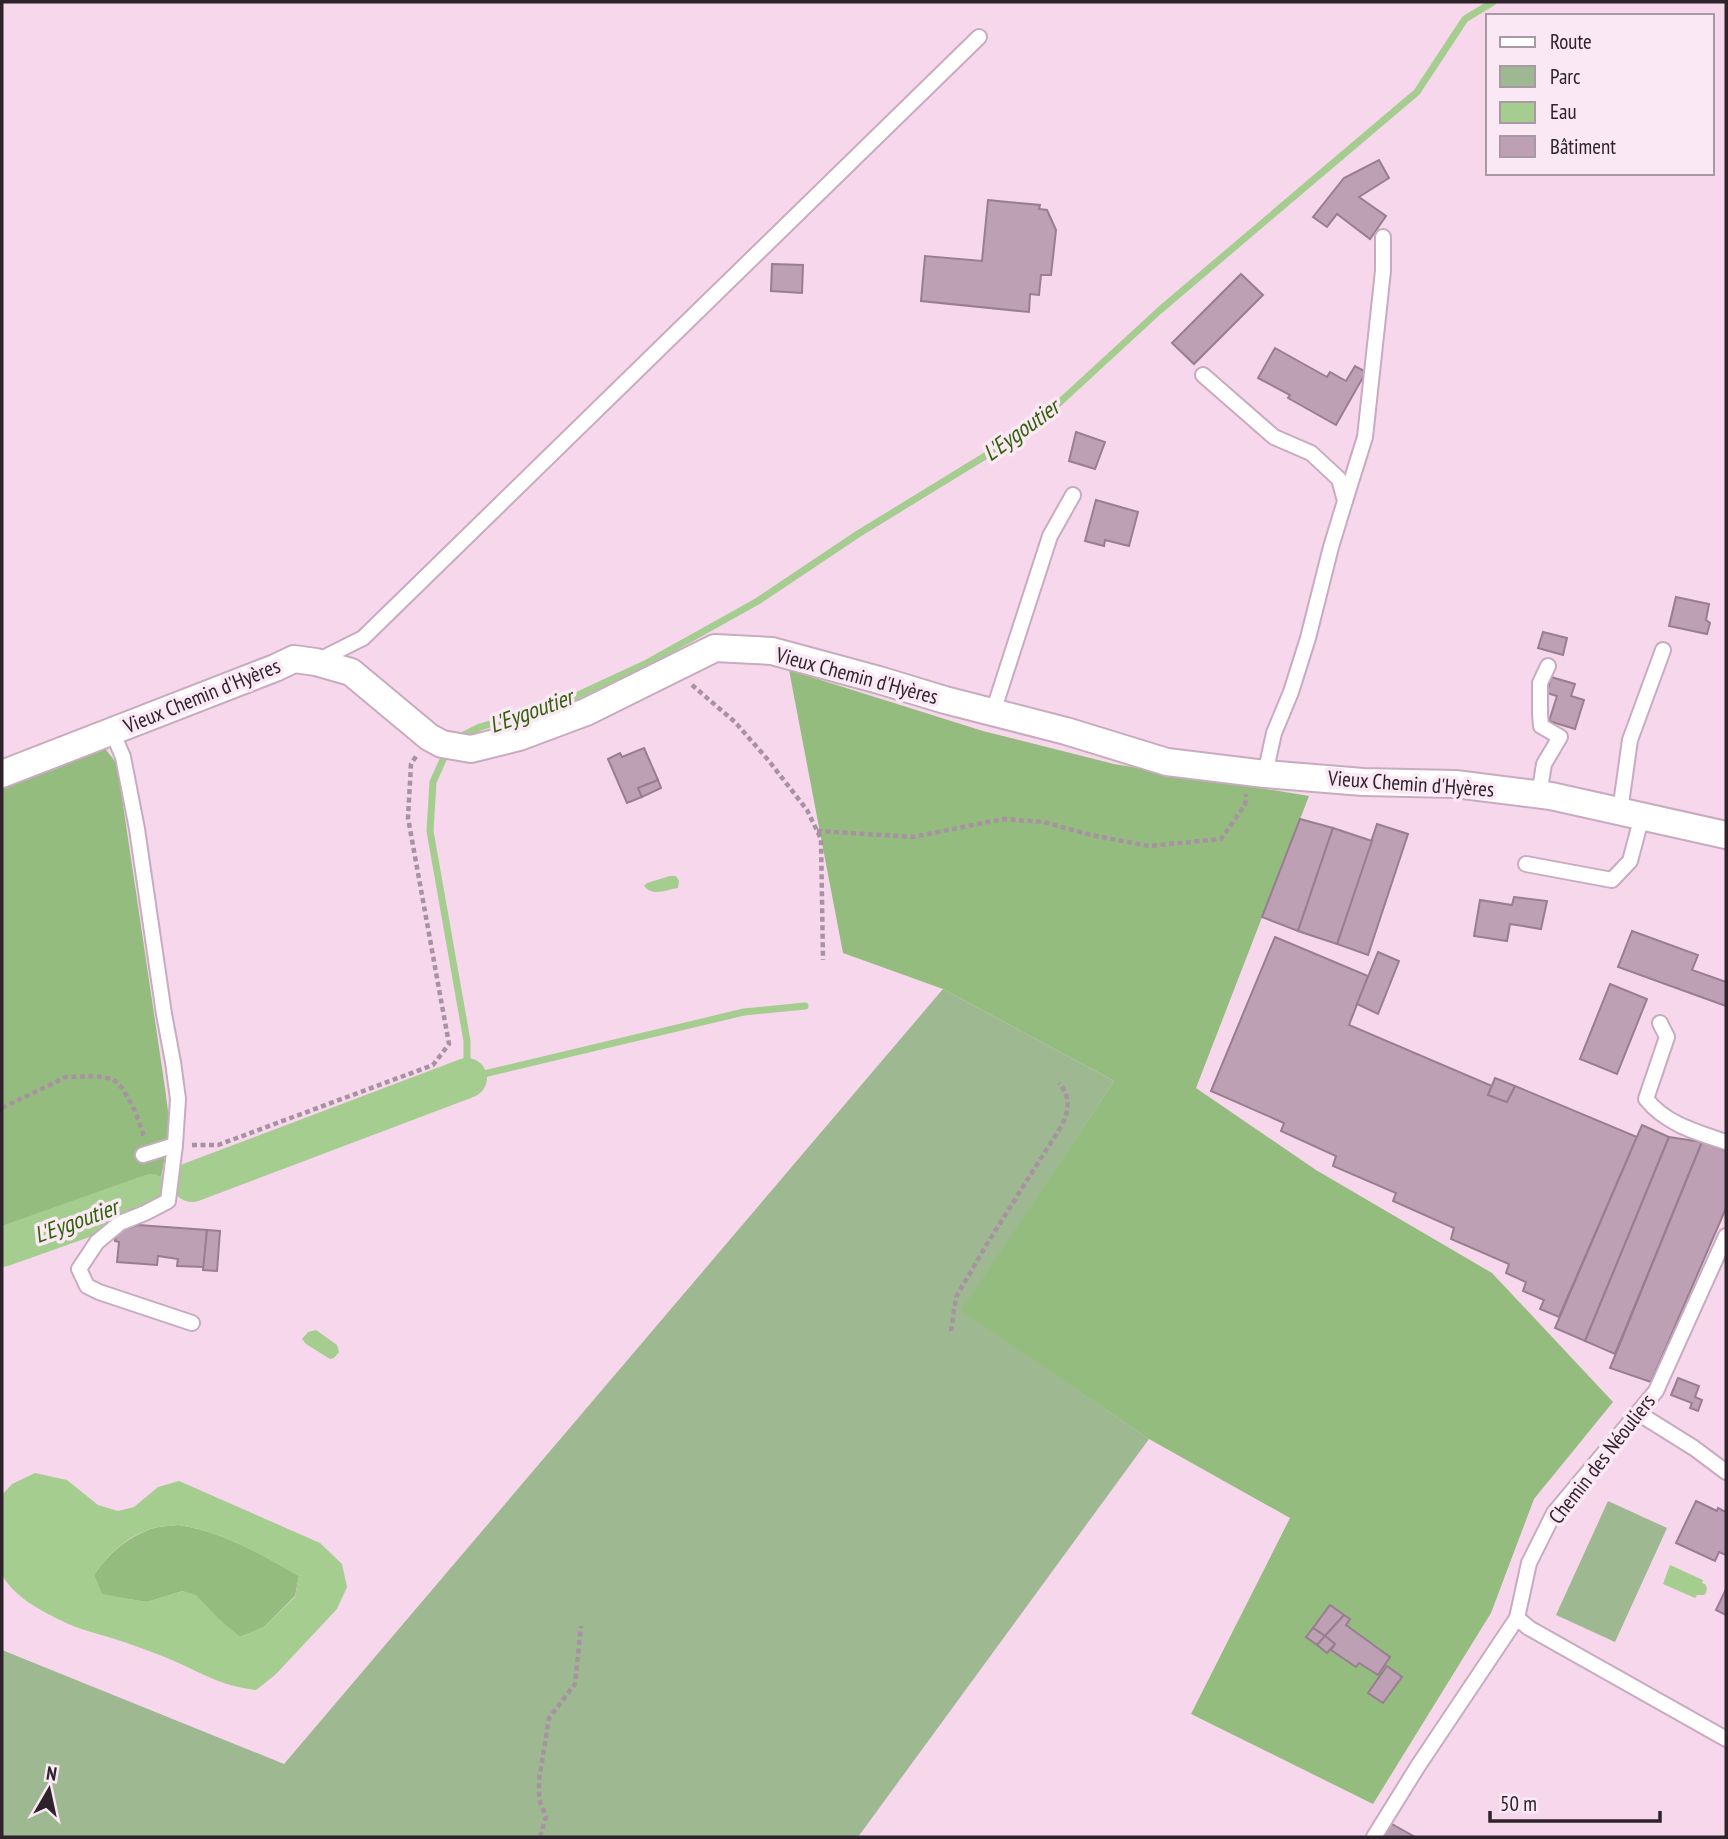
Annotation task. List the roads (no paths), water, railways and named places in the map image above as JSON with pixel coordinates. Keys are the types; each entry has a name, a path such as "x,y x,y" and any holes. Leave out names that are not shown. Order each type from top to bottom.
{"street":[{"name":"Vieux Chemin d'Hyères","path":"2,774 294,659 351,672 429,737 442,744 471,748 519,737 586,712 715,648 772,651 1066,731 1167,762 1257,773 1363,782 1455,784 1539,794 1726,835"}],"lane":[{"path":"316,662 363,638 979,37"},
{"path":"1257,773 1291,692 1365,437 1383,271 1383,237"},
{"path":"1203,375 1275,437 1311,453 1339,479 1345,501"},
{"path":"993,712 1050,536 1073,495"},
{"path":"1526,864 1612,880 1630,861 1630,740 1662,650"},
{"path":"1539,794 1544,764 1560,737 1542,726 1540,684 1548,666"},
{"path":"112,731 123,757 137,830 178,1099 168,1201 120,1223 97,1242 79,1269 87,1286 99,1292 192,1323"},
{"path":"1660,1023 1667,1037 1646,1099 1656,1111 1686,1129 1726,1142"},
{"path":"147,1154 175,1145"},
{"name":"Chemin des Néouliers","path":"1517,1618 1529,1563 1554,1513 1656,1391 1726,1236"},
{"path":"1638,1413 1694,1448 1726,1472"},
{"path":"1374,1837 1517,1618 1529,1628 1726,1739"}],"water":[{"path":"676,876 679,881 678,888 655,892 644,886 647,883"},
{"path":"316,1330 337,1345 339,1352 334,1358 330,1359 302,1339 308,1332"},
{"path":"35,1473 67,1480 98,1505 118,1511 134,1507 158,1487 179,1481 320,1543 342,1564 347,1587 337,1609 275,1675 256,1690 226,1683 151,1652 67,1623 35,1607 13,1590 2,1575 2,1495 12,1484","holes":["179,1525 241,1545 299,1576 295,1597 264,1627 240,1637 196,1595 183,1591 147,1602 102,1594 94,1575 105,1560 126,1542 157,1527"]},
{"path":"1670,1565 1703,1580 1706,1593 1695,1598 1663,1584"}],"waterway":[{"name":"L'Eygoutier","path":"462,736 480,727 561,703 645,664 758,601 858,534 1034,426 1160,310 1417,92 1465,19 1493,2"},
{"path":"446,753 433,782 430,831 467,1041 467,1078 744,1012 805,1006"},
{"name":"L'Eygoutier","path":"192,1182 467,1078"},
{"name":"L'Eygoutier","path":"2,1247 151,1194"}]}
